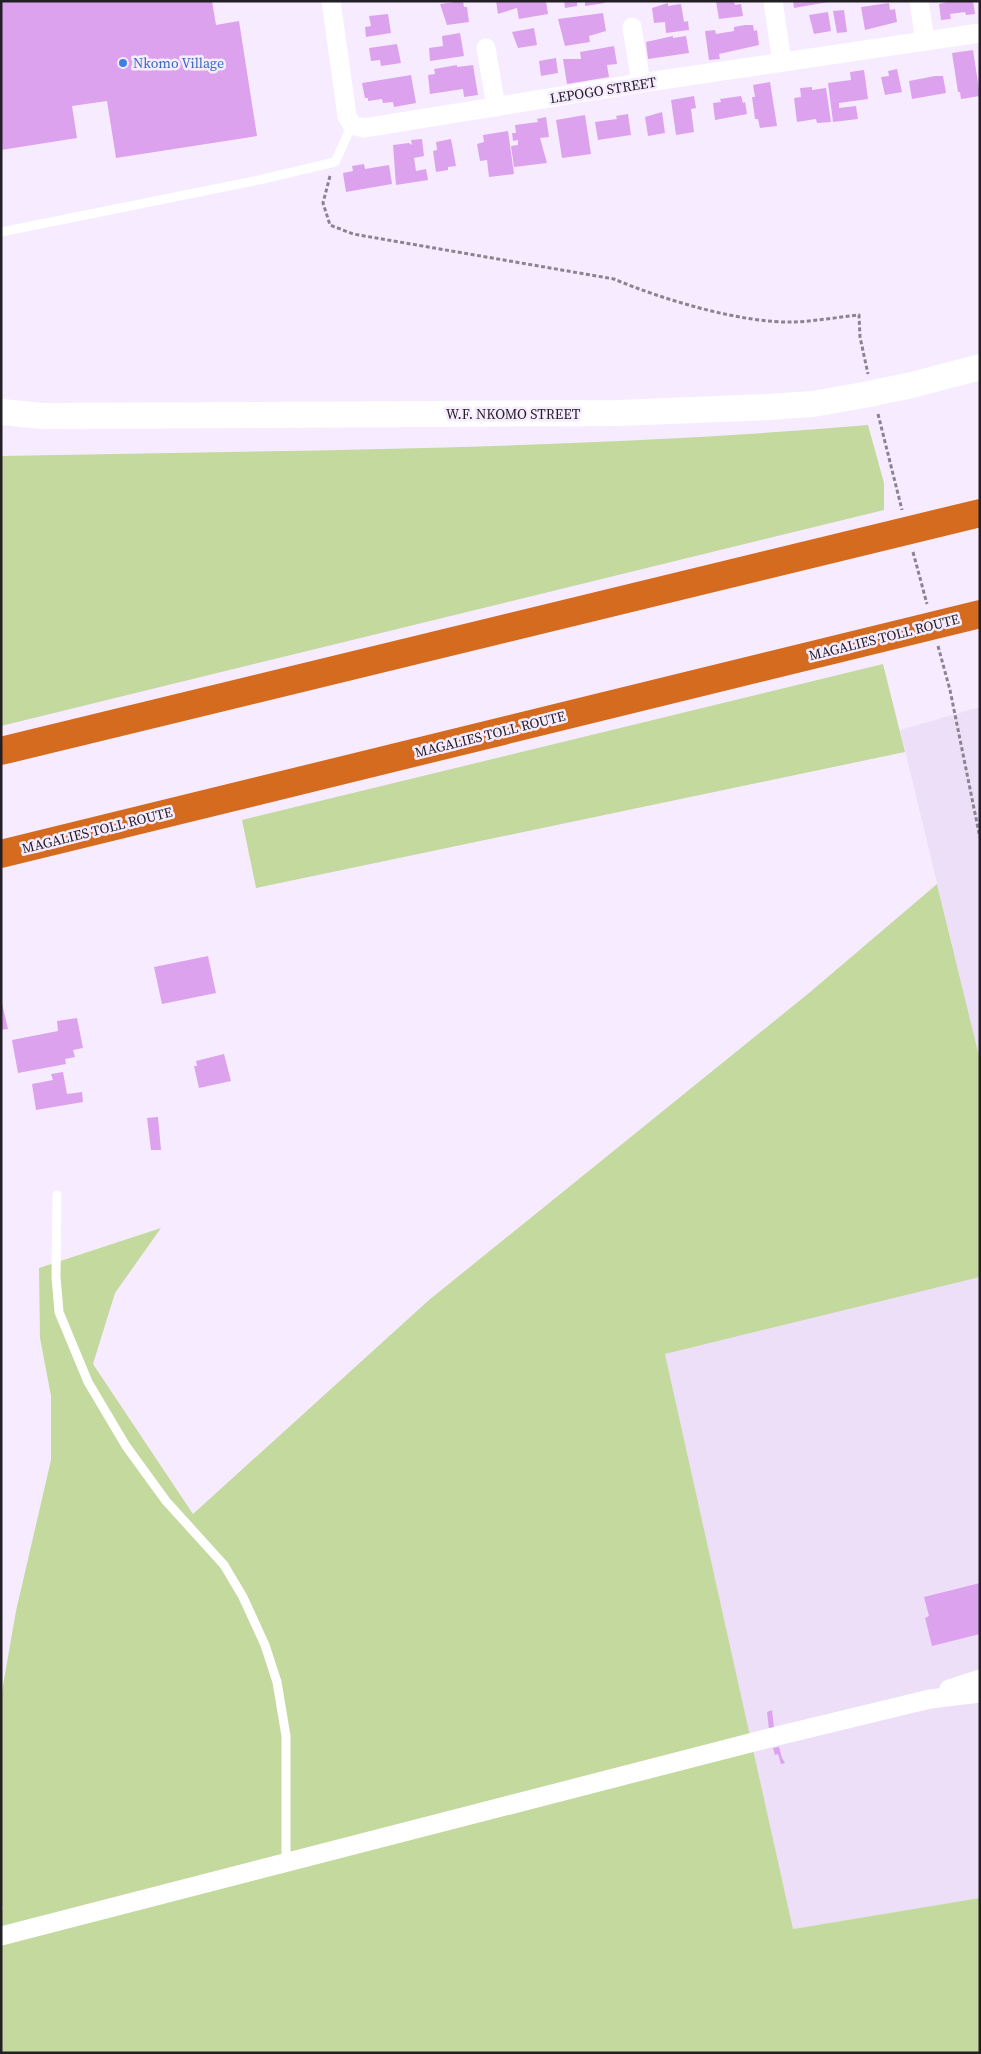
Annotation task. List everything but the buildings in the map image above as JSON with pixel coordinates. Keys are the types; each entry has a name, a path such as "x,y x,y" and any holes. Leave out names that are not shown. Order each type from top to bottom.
{"highway":[{"path":"1,752 980,513"},
{"name":"MAGALIES TOLL ROUTE","path":"1,854 980,614"}],"main road":[{"name":"W.F. NKOMO STREET","path":"1,412 42,416 619,413 767,408 813,404 864,395 912,385 980,367"},
{"name":"W.F. NKOMO STREET","path":"1,424 20,423 42,416"}],"street":[{"path":"331,1 347,116 352,126"},
{"path":"774,1 782,62"},
{"path":"919,1 925,41"},
{"path":"632,28 641,83"},
{"name":"LEPOGO STREET","path":"352,126 364,128 385,126 641,83 980,33"},
{"path":"486,48 496,107"},
{"path":"930,1699 953,1688 980,1679"},
{"path":"1,1936 930,1699 980,1693"}],"lane":[{"path":"1,232 259,180 335,162 352,126"},
{"path":"56,1195 56,1277 59,1312 84,1374 126,1446 160,1494 224,1565 265,1645 277,1682 286,1736 286,1863"}],"path":[{"path":"335,162 324,203 330,225 353,234 614,279 653,296 743,317 793,322 859,315 860,337 869,375"},
{"path":"878,413 904,516"},
{"path":"911,544 928,608"},
{"path":"936,636 950,690 980,838"}],"shaded area":[{"path":"980,707 980,1060 900,730"},
{"path":"980,1277 980,1898 793,1929 665,1354"}],"green space":[{"path":"868,425 884,483 884,510 1,726 1,456 435,448 652,440"},
{"path":"883,664 905,752 256,888 242,820"},
{"path":"937,884 980,1060 980,1277 665,1354 793,1929 980,1898 980,2053 1,2053 1,1910 3,1909 1,1901 1,1697 16,1611 51,1460 51,1396 40,1338 39,1268 161,1228 115,1293 93,1364 193,1514 429,1300 809,993"}],"place":[{"name":"Nkomo Village","path":"123,63"}]}
